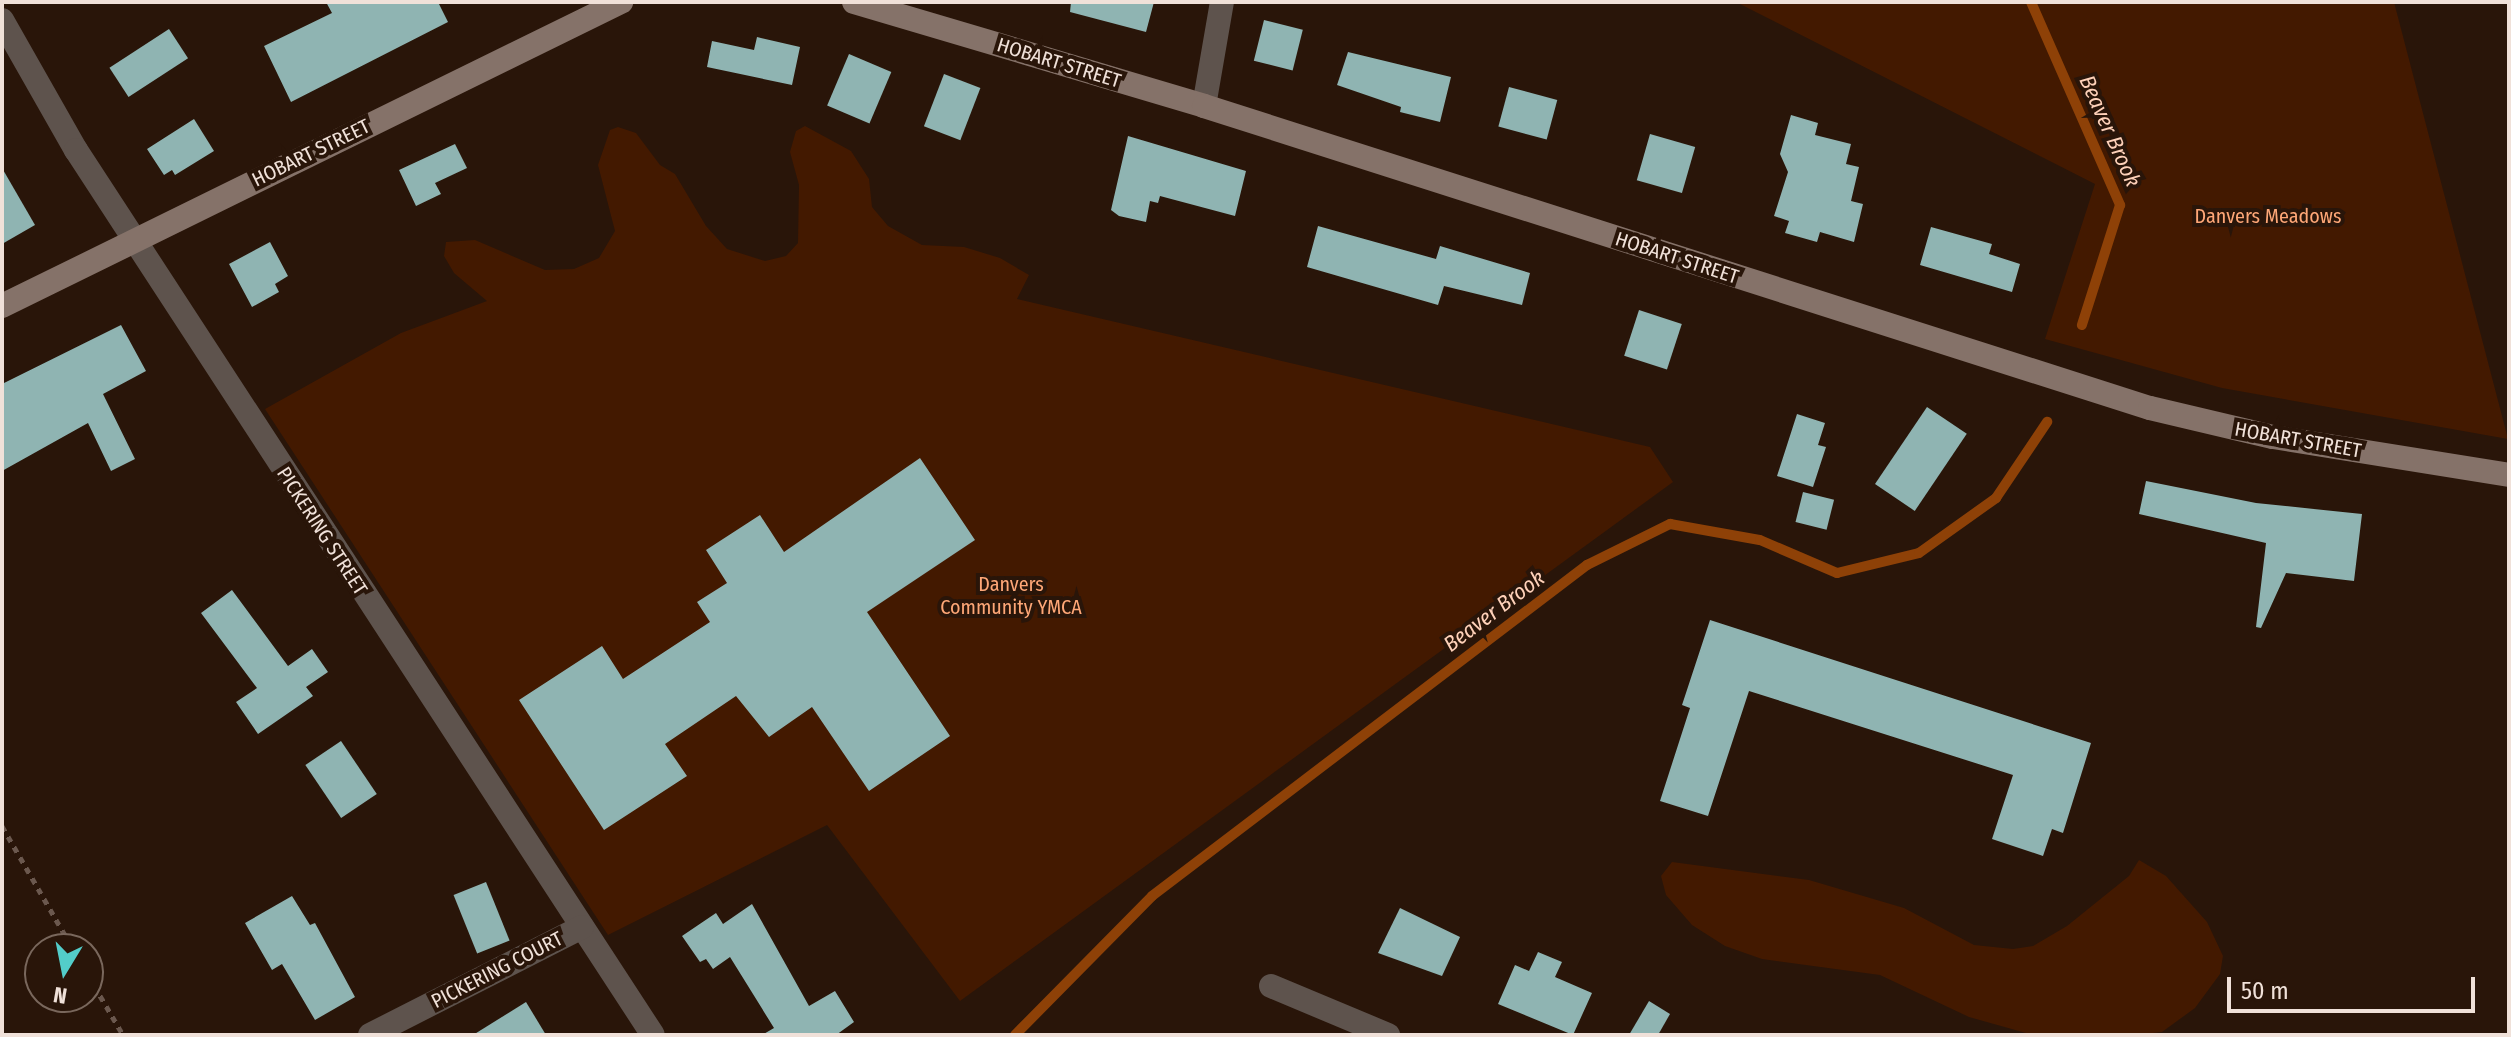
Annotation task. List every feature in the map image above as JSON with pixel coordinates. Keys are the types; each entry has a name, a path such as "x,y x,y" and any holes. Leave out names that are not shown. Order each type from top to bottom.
{"main road":[{"name":"HOBART STREET","path":"2,306 621,2"},
{"name":"HOBART STREET","path":"865,4 1204,106 2137,404 2273,437 2509,475"}],"street":[{"path":"1204,106 1222,2"},
{"name":"PICKERING STREET","path":"2,20 134,240 653,1035"},
{"name":"PICKERING COURT","path":"370,1035 582,927"},
{"path":"1271,986 1388,1035"}],"path":[{"path":"2,826 64,933"},
{"path":"104,1002 123,1035"}],"green space":[{"name":"Danvers Meadows","path":"1736,2 2394,2 2508,439 2222,388 2045,339 2095,184"},
{"name":"Danvers Community YMCA","path":"805,126 851,151 869,179 872,207 888,226 922,245 964,247 1000,258 1029,275 1017,299 1650,447 1673,482 960,1001 827,825 608,935 265,409 401,333 487,301 454,273 444,256 446,242 475,240 545,270 574,269 599,258 615,231 598,165 610,130 618,127 636,133 660,165 675,174 706,226 727,249 765,261 786,256 798,243 799,185 790,152 796,131"},
{"path":"2139,860 2166,876 2207,922 2223,956 2220,974 2195,1008 2162,1032 2144,1034 2033,1035 1969,1017 1880,975 1762,959 1725,946 1692,925 1666,895 1661,876 1672,862 1809,880 1904,908 1974,945 2013,949 2033,946 2067,926 2129,876"}],"building":[{"path":"326,2 438,2 448,22 291,102 264,46 332,13"},
{"path":"1071,2 1154,2 1146,32 1070,12"},
{"path":"1264,20 1303,30 1293,70 1254,61"},
{"path":"169,29 188,58 129,97 109,68"},
{"path":"757,37 800,47 792,85 707,67 712,41 754,50"},
{"path":"1348,52 1451,77 1440,122 1400,112 1401,107 1337,85"},
{"path":"849,54 891,72 869,124 827,106"},
{"path":"944,74 980,88 960,140 924,126"},
{"path":"1509,87 1557,100 1547,140 1498,127"},
{"path":"1791,115 1818,123 1815,135 1851,144 1846,164 1859,167 1851,201 1863,204 1854,242 1820,232 1817,242 1785,233 1789,221 1774,216 1788,172 1780,154"},
{"path":"194,119 214,151 175,175 172,170 164,175 147,149"},
{"path":"1650,134 1695,147 1682,193 1637,180"},
{"path":"1128,136 1246,171 1235,216 1160,196 1158,203 1150,201 1146,222 1119,216 1111,210"},
{"path":"455,144 467,168 435,183 441,194 416,206 399,170"},
{"path":"2,168 35,225 2,244"},
{"path":"1318,226 1436,259 1440,246 1530,273 1522,305 1444,286 1438,305 1307,267"},
{"path":"1931,227 1992,244 1989,254 2020,264 2012,292 1920,265"},
{"path":"270,242 288,276 275,284 279,292 252,307 229,264"},
{"path":"1639,310 1682,324 1667,370 1624,356"},
{"path":"121,325 146,371 103,394 135,459 111,471 88,423 2,471 2,384"},
{"path":"1927,407 1967,434 1915,511 1875,484"},
{"path":"1797,414 1825,423 1818,445 1826,447 1813,487 1777,476"},
{"path":"920,458 975,540 867,612 950,736 869,791 812,707 769,737 736,696 665,744 687,776 604,830 519,700 602,646 623,679 710,622 697,602 727,583 706,550 760,515 784,552"},
{"path":"2146,481 2256,503 2362,514 2354,581 2286,573 2261,628 2256,627 2266,543 2139,514"},
{"path":"1803,492 1834,500 1827,530 1796,522"},
{"path":"232,590 288,666 312,649 328,672 306,687 313,696 258,734 236,702 257,688 201,613"},
{"path":"1710,620 2091,743 2063,833 2052,829 2043,856 1992,839 2013,775 1749,691 1708,816 1660,801 1690,708 1682,705"},
{"path":"341,741 377,794 341,818 305,765"},
{"path":"486,882 510,940 477,954 454,895"},
{"path":"292,896 310,925 315,923 355,997 315,1020 282,964 272,970 245,923"},
{"path":"752,904 809,1006 835,991 854,1022 836,1035 762,1035 774,1028 730,957 713,969 706,959 700,962 682,936 716,913 723,924"},
{"path":"1400,908 1460,937 1442,976 1378,953"},
{"path":"1538,952 1562,962 1555,977 1592,993 1573,1035 1498,1004 1515,965 1529,971"},
{"path":"1649,1001 1670,1014 1658,1035 1629,1035"},
{"path":"526,1002 546,1035 473,1035"}],"waterway":[{"name":"Beaver Brook","path":"2031,2 2120,205 2082,325"},
{"name":"Beaver Brook","path":"1015,1035 1152,896 1587,565 1670,524 1760,540 1837,573 1919,553 1996,498 2047,422"}]}
